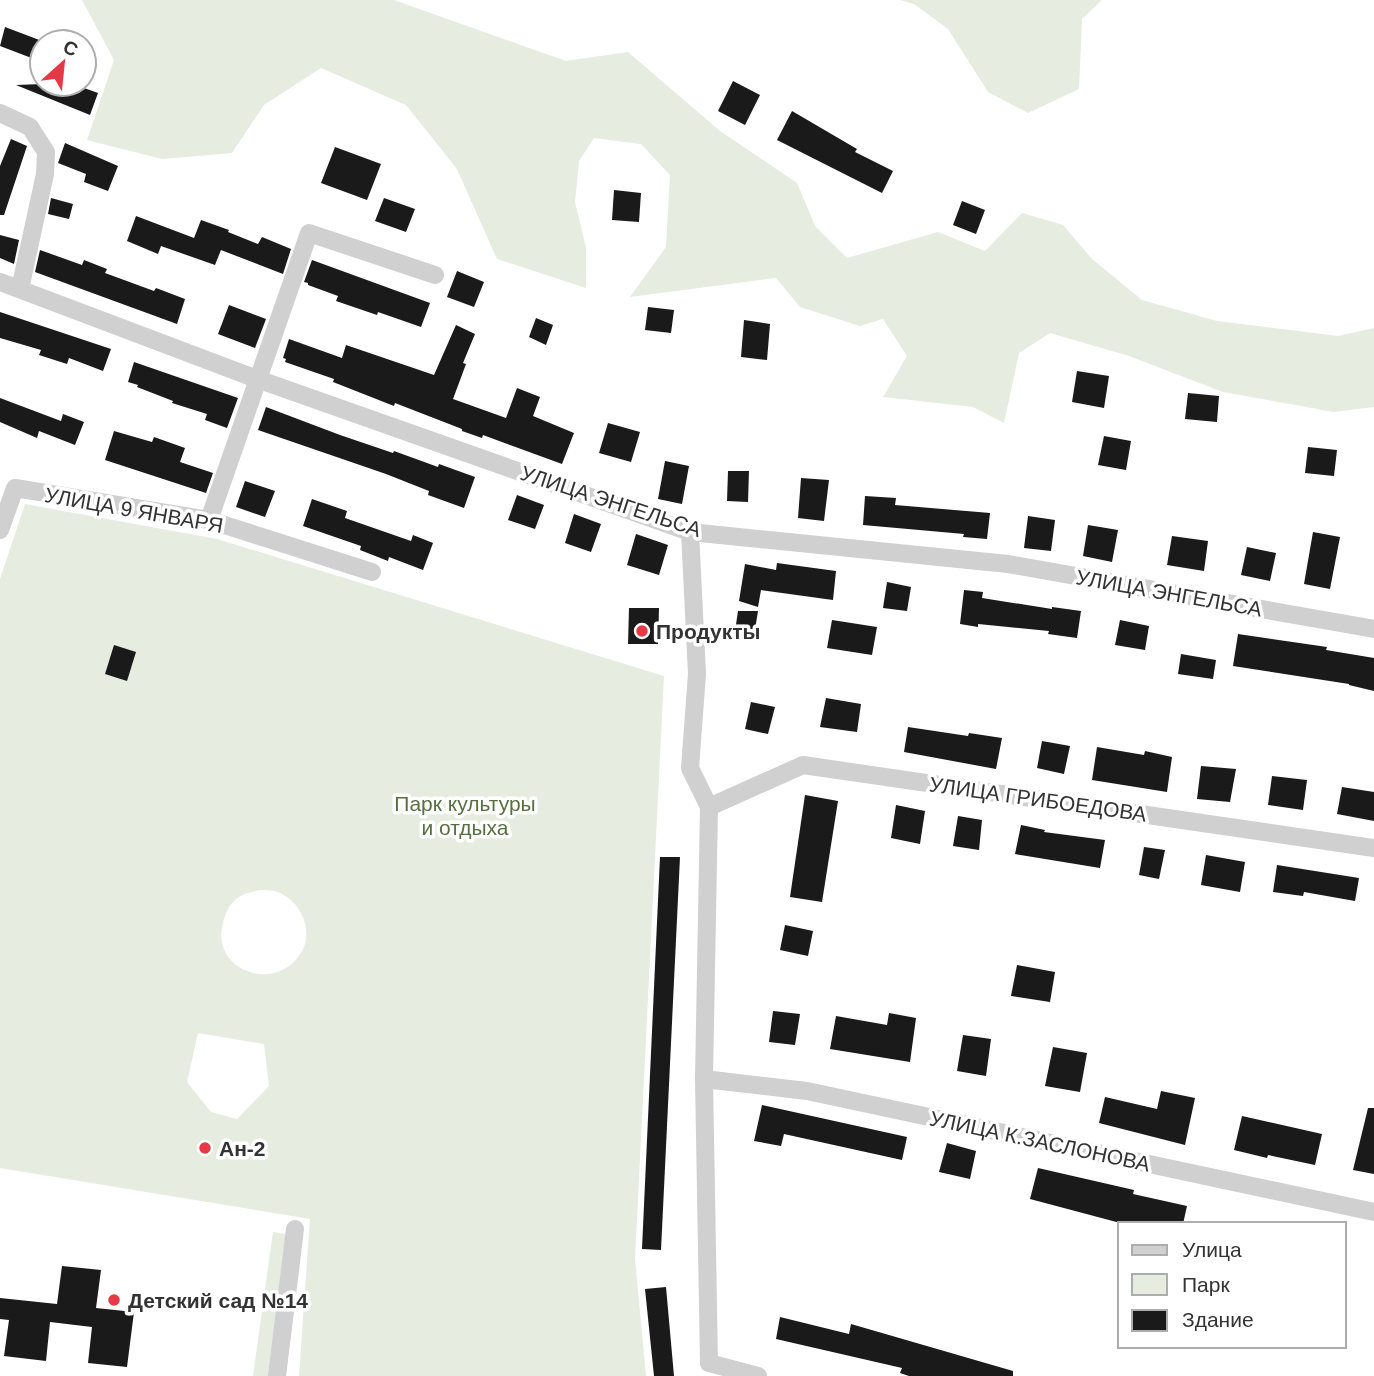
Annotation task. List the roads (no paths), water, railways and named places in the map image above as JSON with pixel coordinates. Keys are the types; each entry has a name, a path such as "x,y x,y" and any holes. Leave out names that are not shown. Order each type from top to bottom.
{"street":[{"path":"0,113 30,127 46,152 45,174 20,289"},
{"path":"209,520 309,233 435,275"},
{"name":"УЛИЦА ЭНГЕЛЬСА","path":"0,282 257,379 690,532 1008,564 1374,629"},
{"name":"УЛИЦА 9 ЯНВАРЯ","path":"0,530 15,488 209,520 372,572"},
{"path":"690,532 697,674 690,768 709,807 704,1079 709,1363 758,1376"},
{"name":"УЛИЦА ГРИБОЕДОВА","path":"709,807 803,765 1374,848"},
{"name":"УЛИЦА К.ЗАСЛОНОВА","path":"704,1079 807,1091 1374,1212"},
{"path":"277,1376 295,1229"}],"place":[{"name":"Продукты","path":"642,631"},
{"name":"Ан-2","path":"205,1148"},
{"name":"Детский сад №14","path":"114,1300"}],"park label":[{"name":"Парк культуры и отдыха","path":"465,815"}]}
